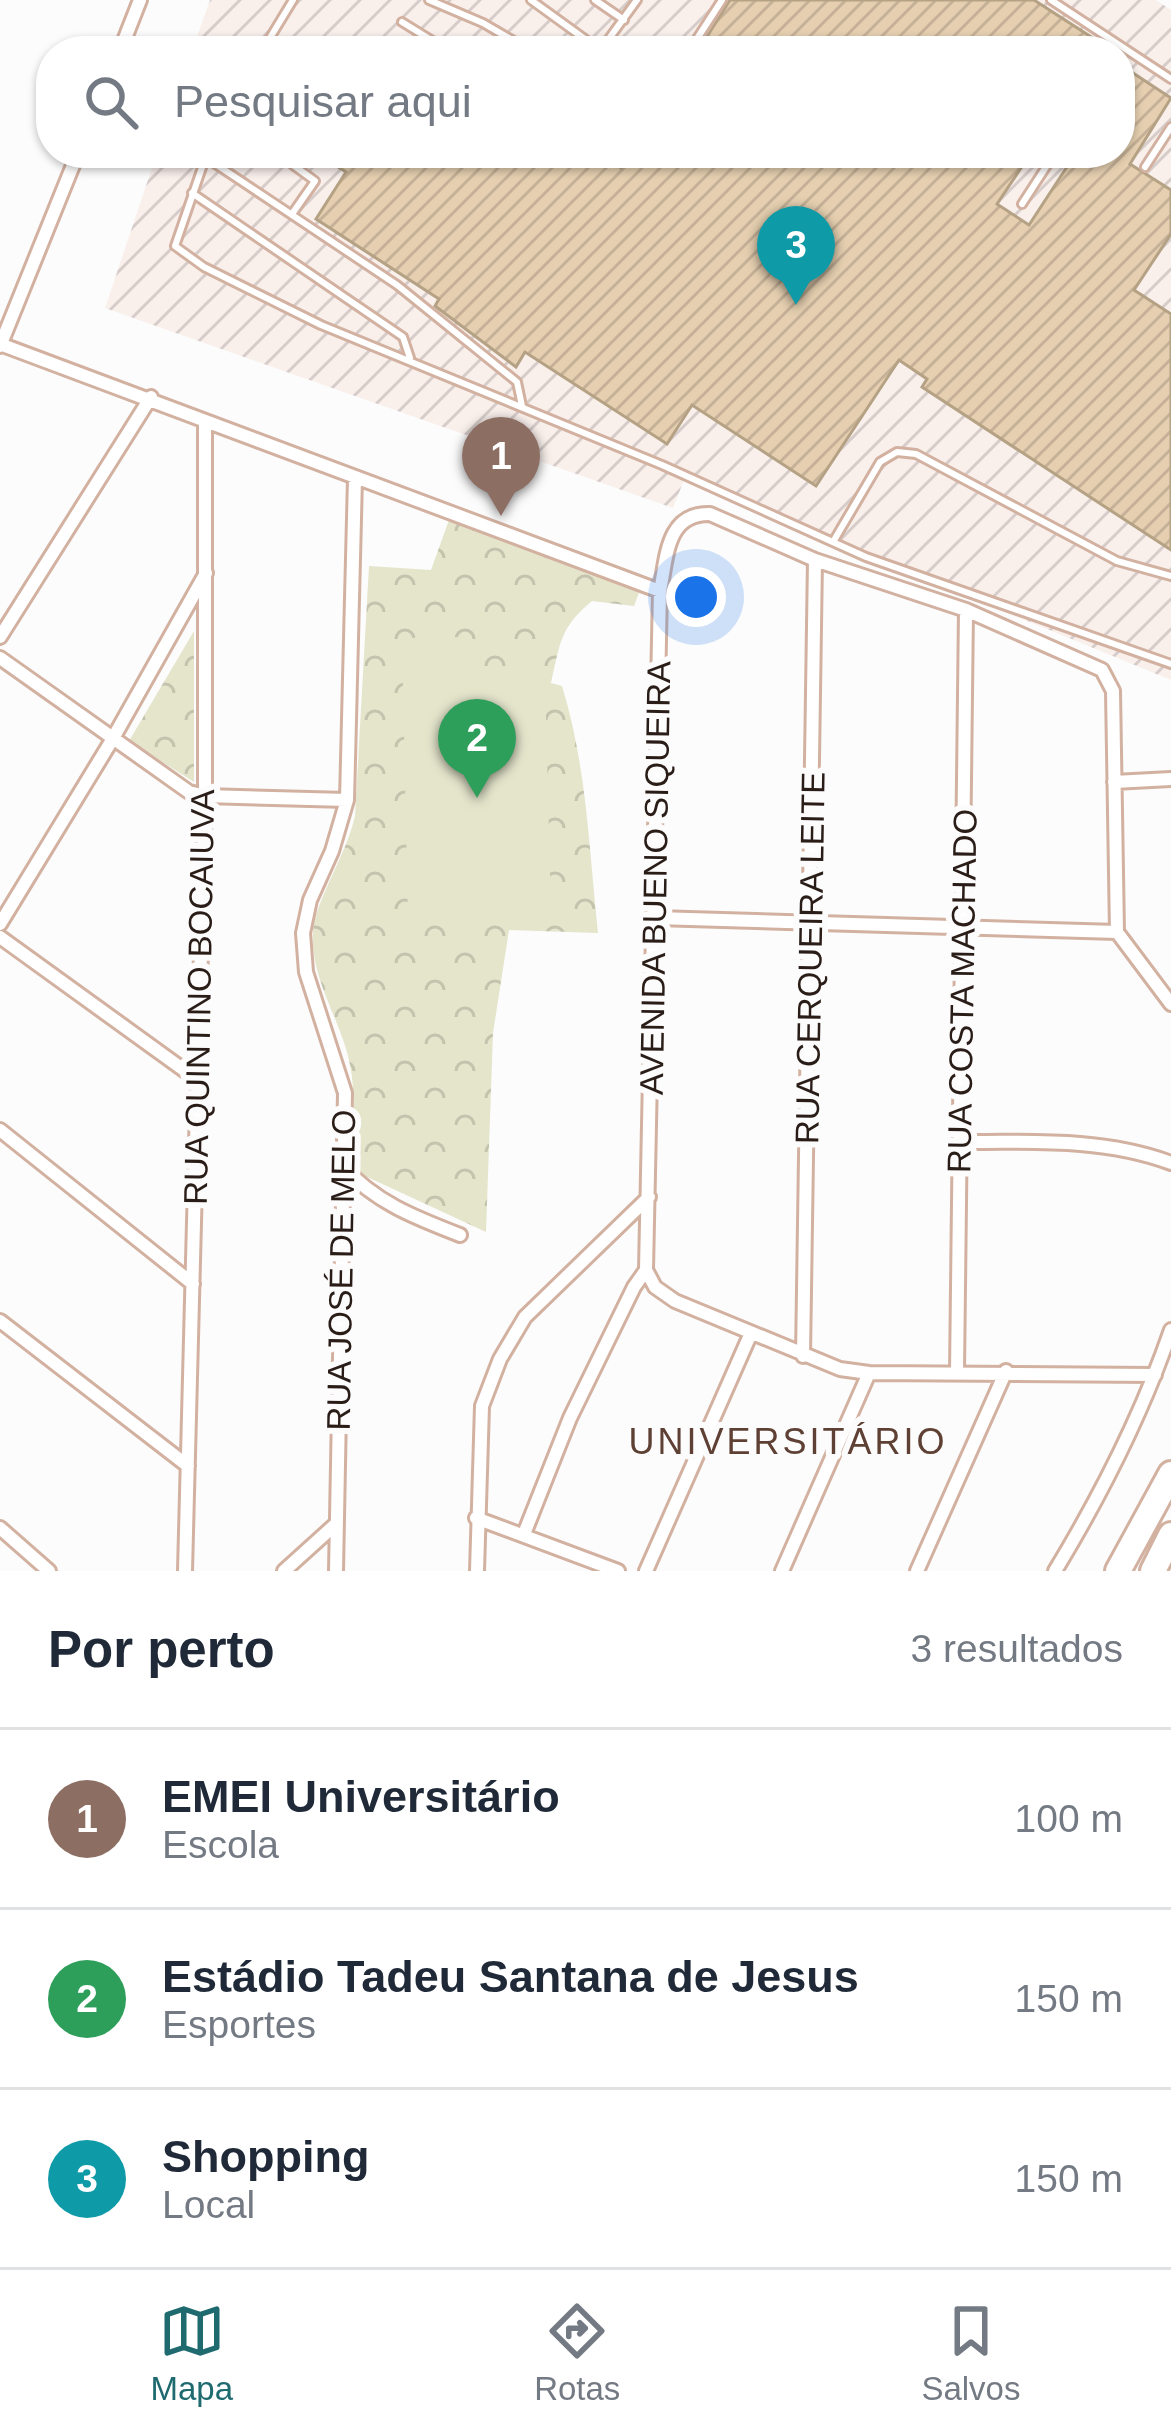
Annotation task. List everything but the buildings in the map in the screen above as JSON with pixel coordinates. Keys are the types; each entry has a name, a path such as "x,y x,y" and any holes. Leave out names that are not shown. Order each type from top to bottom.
{"highway":[{"path":"1118,1571 1171,1474"},
{"path":"1154,1571 1171,1535"},
{"path":"1154,1571 1171,1545"}],"street":[{"path":"126,36 140,0"},
{"path":"72,168 0,344 660,591"},
{"path":"0,637 151,397"},
{"name":"RUA QUINTINO BOCAIUVA","path":"185,1571 205,796 206,423"},
{"name":"RUA JOSÉ DE MELO","path":"336,1571 345,1093 306,972 303,933 310,900 332,851 347,800 355,478"},
{"name":"AVENIDA BUENO SIQUEIRA","path":"646,1270 660,591 672,535 680,521 710,514 814,560"},
{"path":"814,560 966,610 1092,664 1109,679 1113,691 1117,932 1171,1004"},
{"name":"RUA CERQUEIRA LEITE","path":"803,1356 814,560"},
{"path":"0,924 208,570"},
{"name":"RUA COSTA MACHADO","path":"957,1372 966,610"},
{"path":"0,658 189,792 347,800"},
{"path":"1114,782 1171,779"},
{"path":"656,918 1117,932"},
{"path":"0,937 195,1078"},
{"path":"0,1130 193,1284"},
{"path":"960,1142 1056,1142 1134,1149 1171,1163"},
{"path":"343,1166 360,1186 408,1215 460,1234"},
{"path":"477,1571 482,1406 500,1359 525,1317 650,1196"},
{"path":"524,1534 570,1418 646,1270 655,1287 675,1300 840,1369 1155,1375"},
{"path":"0,1321 188,1466"},
{"path":"1055,1571 1116,1460 1171,1330"},
{"path":"646,1571 751,1334"},
{"path":"917,1571 1006,1371"},
{"path":"782,1571 869,1373"},
{"path":"476,1518 618,1571"},
{"path":"284,1571 337,1522"},
{"path":"0,1528 49,1571"}],"lane":[{"path":"271,36 293,0"},
{"path":"429,0 505,36"},
{"path":"531,0 580,36"},
{"path":"595,0 624,20"},
{"path":"612,36 637,0"},
{"path":"698,36 722,0"},
{"path":"1051,0 1099,36"},
{"path":"402,22 425,36"},
{"path":"1135,61 1171,80"},
{"path":"1144,167 1171,127"},
{"path":"201,168 175,246 183,255 321,325 410,358 833,542 1171,664"},
{"path":"225,168 398,285 517,382 522,406"},
{"path":"292,214 315,181 297,168"},
{"path":"1022,204 1045,168"},
{"path":"192,194 403,337 410,358"},
{"path":"833,542 880,462 897,452 916,454 1117,561 1171,576"}],"shaded area":[{"path":"210,0 1156,0 1171,10 1171,680 684,480 673,508 105,308 152,168 1135,168 1135,36 197,36"}],"green space":[{"path":"449,520 640,590 634,606 592,601 567,628 557,657 551,683 562,686 577,747 598,933 509,930 493,1033 486,1232 350,1169 350,1065 313,949 315,918 355,816 369,566 431,570"},
{"path":"194,631 194,782 129,741"},
{"path":"459,637 460,680 545,678 551,915 408,919 402,638"}],"place":[{"name":"Shopping","path":"796,305"},
{"name":"EMEI Universitário","path":"501,516"},
{"name":"Estádio Tadeu Santana de Jesus","path":"477,798"}],"district":[{"name":"UNIVERSITÁRIO","path":"788,1441"}]}
